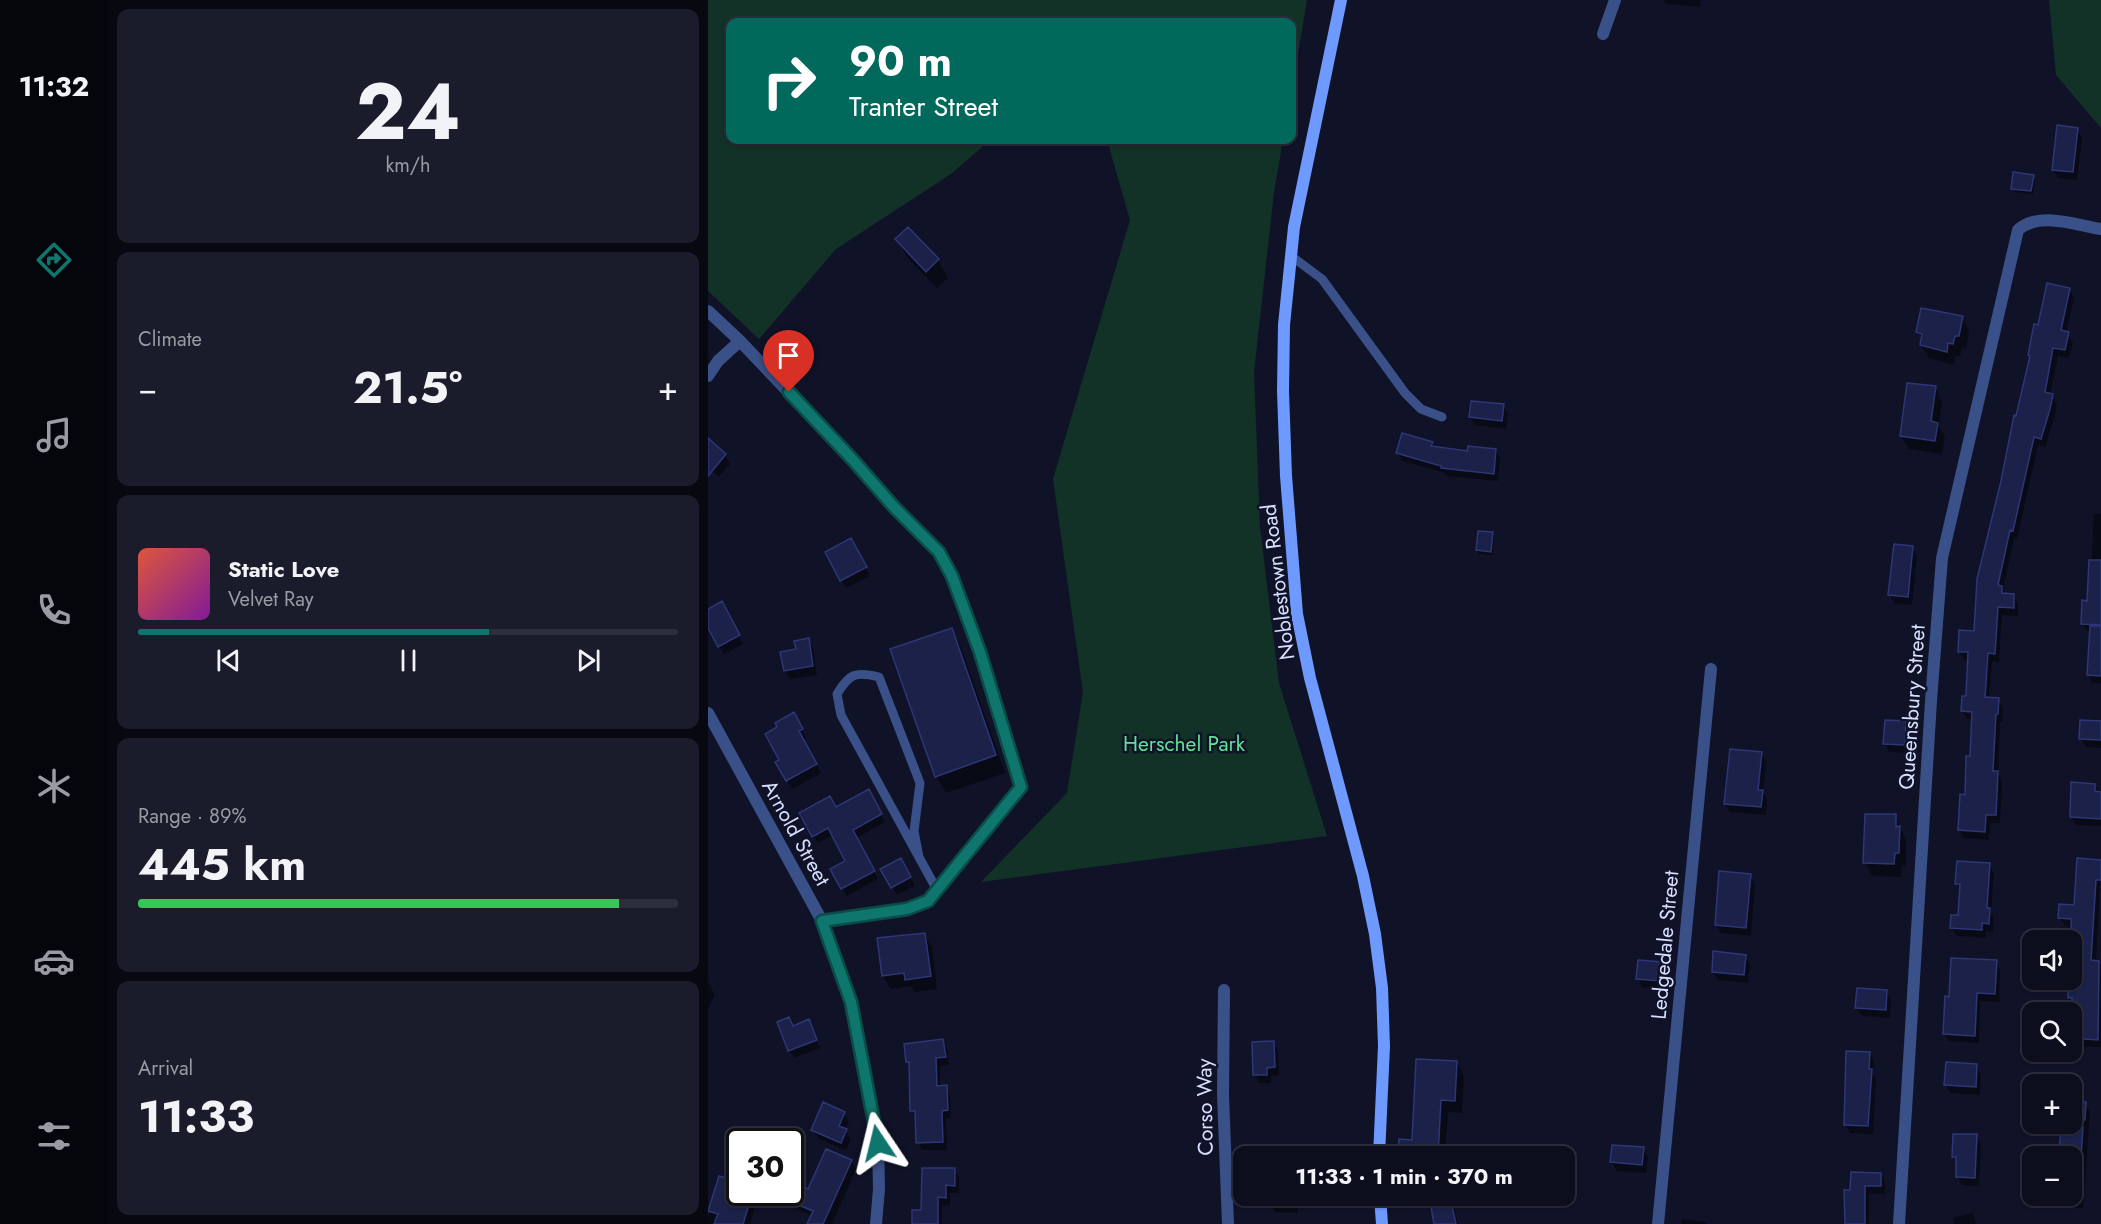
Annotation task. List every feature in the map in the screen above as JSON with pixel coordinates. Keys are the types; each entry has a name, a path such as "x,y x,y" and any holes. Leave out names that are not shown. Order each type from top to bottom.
{"main road":[{"name":"Noblestown Road","path":"1341,0 1296,216 1284,325 1283,391 1286,476 1297,614 1310,678 1363,876 1375,934 1382,988 1384,1046 1379,1146"},
{"path":"1381,1206 1382,1224"}],"street":[{"path":"1603,34 1615,0"},
{"name":"Queensbury Street","path":"1899,1224 1942,558 2018,230 2027,222 2044,220 2101,229"},
{"path":"708,310 939,552 952,576 980,652 1021,787 928,901 907,909 822,921"},
{"path":"708,376 713,360 740,341"},
{"name":"Ledgedale Street","path":"1658,1224 1711,669"},
{"name":"Arnold Street","path":"708,713 822,921 851,1002 878,1143 879,1190 876,1224"},
{"name":"Corso Way","path":"1224,990 1223,1095 1228,1224"}],"lane":[{"path":"1291,256 1322,279 1405,393 1421,409 1442,417"},
{"path":"920,857 914,831 920,783 879,677 858,674 847,678 837,694 841,715 937,890"}],"green space":[{"path":"708,0 1307,0 1296,66 1296,18 726,18 726,144 985,144 951,174 836,249 759,339 708,291"},
{"path":"2049,0 2101,0 2101,128 2056,75"},
{"name":"Herschel Park","path":"1108,144 1282,144 1274,192 1254,372 1260,527 1279,683 1327,836 981,882 1067,793 1083,692 1053,479 1130,220"}],"building":[{"path":"2057,125 2078,128 2073,172 2052,170"},
{"path":"2013,172 2034,175 2031,191 2011,189"},
{"path":"908,227 939,259 926,272 895,239"},
{"path":"2047,283 2070,288 2061,330 2069,332 2065,350 2053,348 2045,392 2053,394 2050,409 2041,439 2034,437 2013,531 2010,530 1998,585 2002,586 2002,593 2014,594 2014,608 1998,607 1995,654 1988,653 1985,697 1999,698 1993,771 1998,771 1996,815 1986,815 1985,832 1958,830 1960,794 1965,795 1966,756 1970,756 1972,712 1961,711 1962,696 1966,696 1968,652 1958,652 1959,630 1974,631 1977,579 2001,481 2014,415 2016,416 2030,356 2028,355 2034,324 2038,325"},
{"path":"1921,308 1963,316 1959,336 1955,336 1953,344 1948,343 1947,352 1920,345 1922,334 1916,332"},
{"path":"1907,383 1936,386 1931,421 1938,423 1935,441 1900,436"},
{"path":"1471,401 1504,404 1502,421 1469,417"},
{"path":"1402,433 1433,442 1431,446 1467,451 1468,446 1496,449 1494,474 1441,468 1441,466 1396,453"},
{"path":"708,438 726,454 708,476"},
{"path":"1478,531 1493,532 1491,552 1476,550"},
{"path":"851,538 867,567 840,581 825,552"},
{"path":"1894,544 1913,546 1908,597 1888,595"},
{"path":"2089,560 2101,560 2101,625 2081,624 2082,600 2087,601"},
{"path":"722,601 740,635 718,647 708,628 708,609"},
{"path":"2090,626 2101,626 2101,676 2087,675"},
{"path":"952,628 996,755 935,777 890,649"},
{"path":"809,638 813,666 784,671 780,652 796,649 794,641"},
{"path":"794,712 803,729 799,731 817,764 786,781 775,762 779,760 765,734 777,727 775,723"},
{"path":"1885,720 1906,721 1905,745 1883,744"},
{"path":"2080,720 2101,721 2101,740 2079,739"},
{"path":"1730,749 1762,752 1758,790 1763,790 1761,807 1724,804"},
{"path":"2071,782 2095,784 2095,791 2101,792 2101,819 2070,817"},
{"path":"869,789 882,814 853,830 875,871 841,889 830,869 845,861 828,828 812,837 799,813 830,796 836,807"},
{"path":"1865,814 1896,814 1896,827 1900,826 1899,853 1895,853 1894,864 1863,863"},
{"path":"901,858 911,877 891,888 880,869"},
{"path":"2077,858 2101,860 2101,880 2096,880 2091,960 2099,961 2098,1040 2082,1039 2082,1002 2072,1002 2072,998 2068,998 2068,990 2082,990 2082,930 2071,930 2071,919 2058,918 2059,904 2074,905"},
{"path":"1957,861 1990,863 1987,908 1990,908 1989,924 1982,923 1982,930 1950,928 1951,915 1958,915 1960,884 1955,884"},
{"path":"1719,871 1751,874 1746,928 1715,925"},
{"path":"925,933 931,976 905,980 904,973 882,976 877,938"},
{"path":"1713,951 1746,955 1744,975 1712,972"},
{"path":"1951,958 1997,960 1995,994 1977,993 1975,1036 1943,1034 1945,996 1949,997"},
{"path":"1638,960 1662,962 1660,981 1636,979"},
{"path":"1857,988 1887,990 1886,1010 1855,1008"},
{"path":"789,1017 793,1026 809,1019 817,1040 788,1051 777,1022"},
{"path":"943,1039 946,1057 936,1058 937,1086 947,1085 948,1110 942,1111 943,1142 916,1143 915,1111 910,1111 909,1062 906,1062 904,1044"},
{"path":"1274,1041 1275,1067 1267,1068 1267,1075 1253,1075 1252,1042"},
{"path":"1846,1051 1870,1052 1869,1069 1872,1069 1868,1126 1844,1125"},
{"path":"1416,1059 1457,1061 1455,1101 1441,1100 1439,1146 1399,1146 1399,1139 1412,1140"},
{"path":"1946,1062 1977,1064 1976,1087 1944,1085"},
{"path":"823,1102 845,1112 839,1126 847,1129 841,1143 811,1130"},
{"path":"2082,1102 2086,1102 2085,1120 2082,1120"},
{"path":"2083,1127 2082,1146 2060,1146 2060,1134 2082,1134"},
{"path":"1953,1134 1977,1134 1975,1178 1956,1177 1956,1157 1952,1157"},
{"path":"1612,1145 1644,1147 1642,1165 1610,1162"},
{"path":"826,1149 852,1160 823,1224 807,1224 813,1211 801,1206 804,1206 804,1187 808,1189"},
{"path":"922,1168 955,1168 955,1186 946,1185 946,1198 938,1197 938,1224 912,1224 912,1210 921,1210"},
{"path":"1851,1172 1881,1173 1881,1186 1865,1186 1865,1224 1845,1224 1844,1190 1850,1190"},
{"path":"719,1176 726,1178 726,1206 749,1206 743,1224 714,1224 718,1214 708,1211"},
{"path":"1431,1206 1452,1206 1456,1224 1434,1224"}],"route":[{"path":"789,392 894,507 939,552 952,576 980,652 1021,787 928,901 907,909 822,921 851,1002 878,1143"}]}
